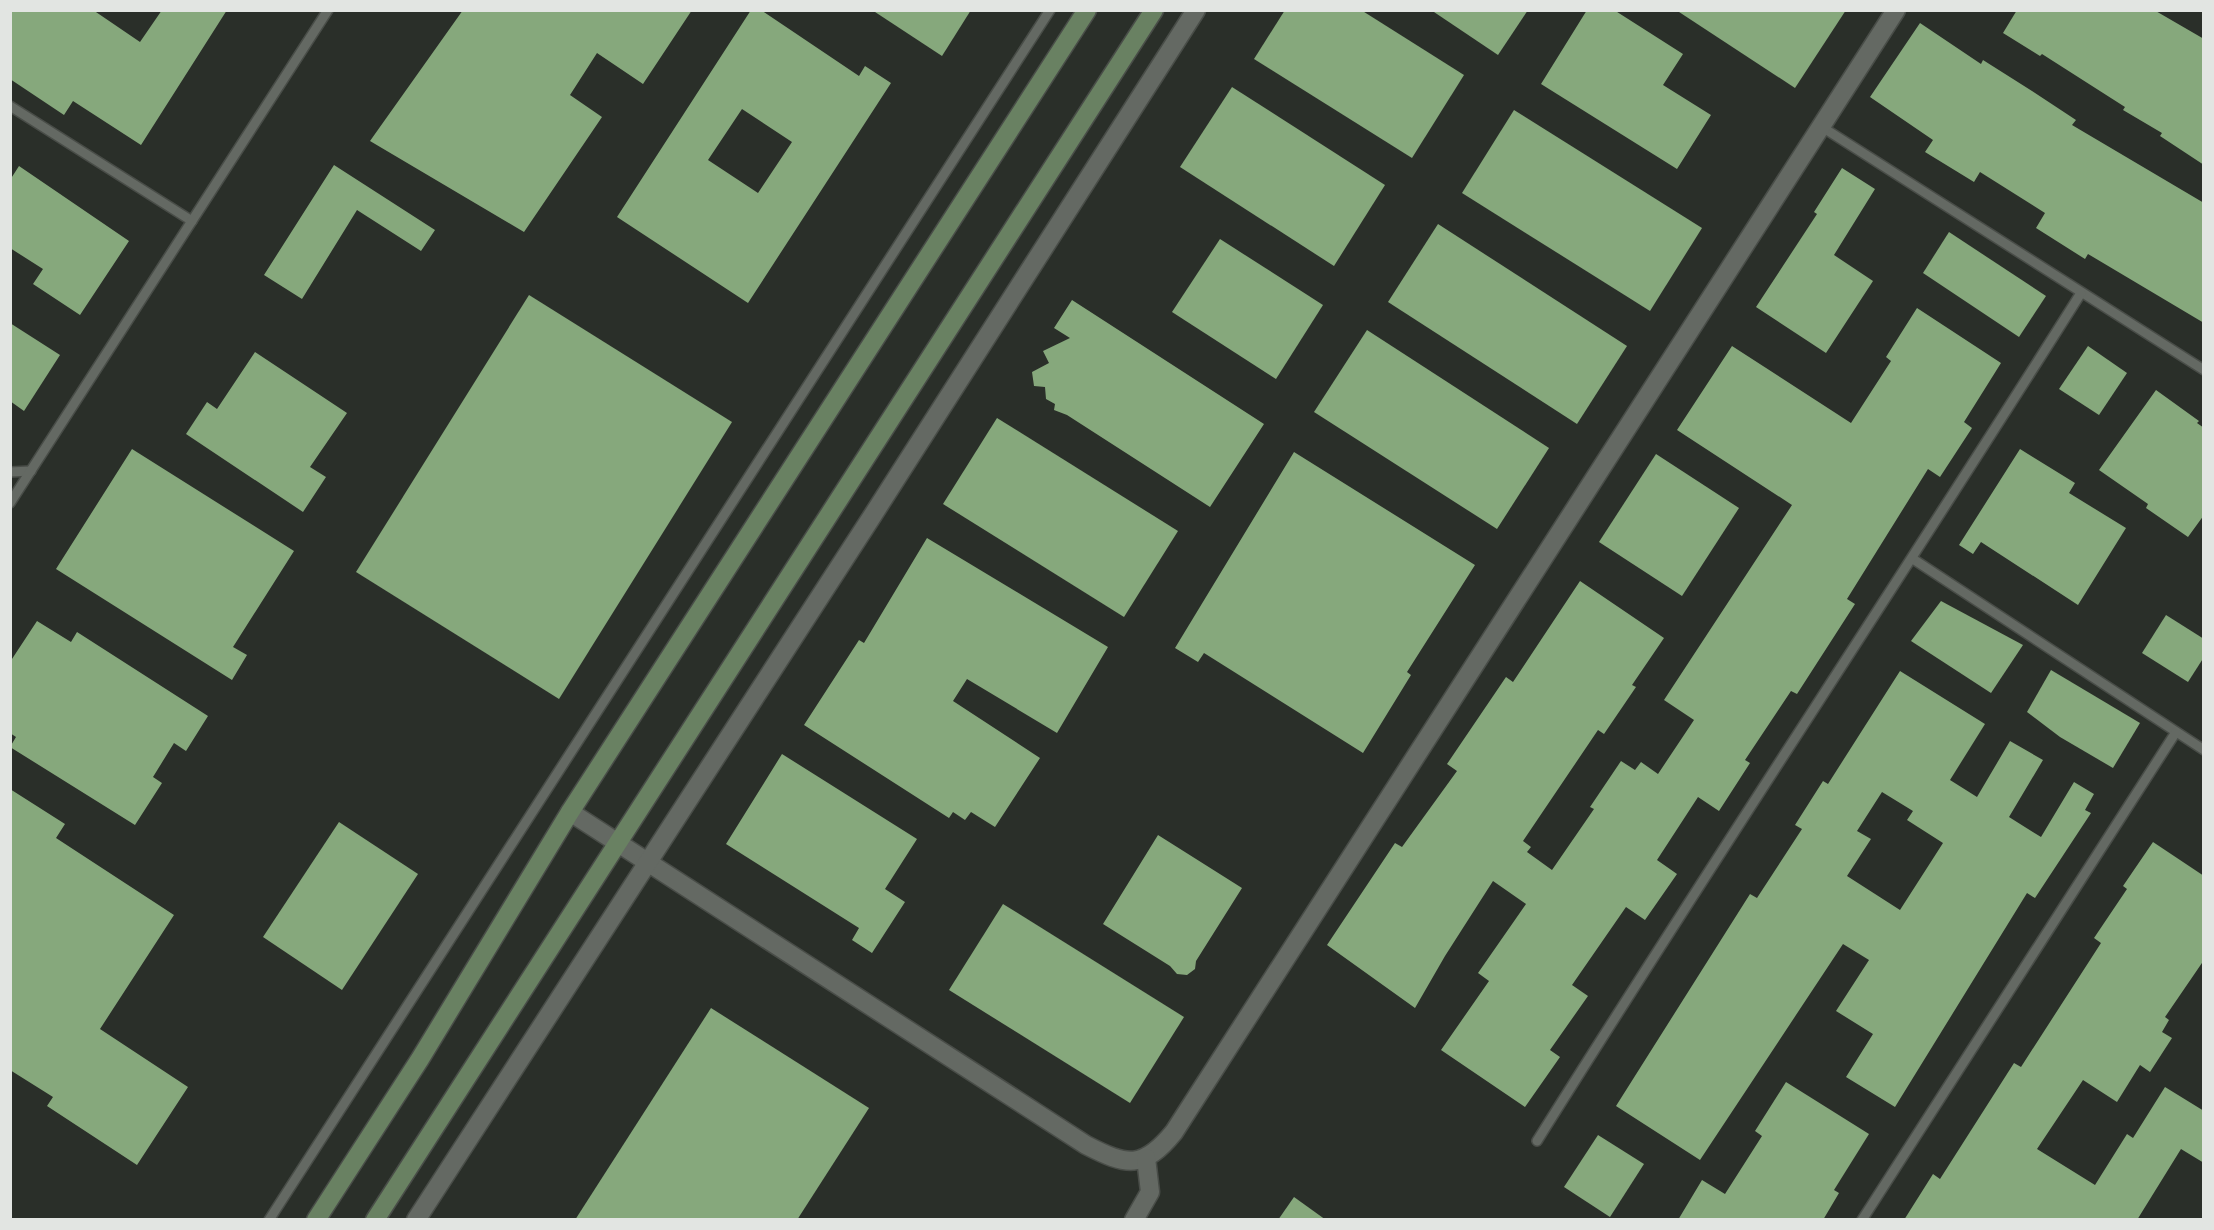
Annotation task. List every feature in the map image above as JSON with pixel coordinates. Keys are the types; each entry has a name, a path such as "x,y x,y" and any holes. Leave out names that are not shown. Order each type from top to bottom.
{"main road":[{"path":"316,1220 420,1059 570,812 1087,10"},
{"path":"375,1220 620,843 1154,10"}],"street":[{"path":"416,1220 871,518 1196,10"},
{"path":"570,812 1086,1145 1111,1157 1134,1161 1146,1158 1162,1147 1174,1132 1896,10"},
{"path":"1134,1220 1150,1192 1146,1158"}],"lane":[{"path":"10,502 328,10"},
{"path":"269,1220 1050,10"},
{"path":"10,105 192,221"},
{"path":"1822,127 2204,370"},
{"path":"1537,1141 1662,943 1913,559 2081,293"},
{"path":"10,472 31,471"},
{"path":"1913,559 2204,750"},
{"path":"1862,1220 2176,732"}],"building":[{"path":"10,10 93,10 140,42 162,10 227,10 141,145 73,101 64,115 10,79"},
{"path":"463,10 692,10 643,84 597,53 570,95 602,117 524,232 370,141"},
{"path":"751,10 761,10 859,76 865,66 891,83 748,303 617,217","holes":["742,109 792,142 758,193 708,160"]},
{"path":"872,10 971,10 942,56"},
{"path":"1285,10 1361,10 1464,75 1412,158 1254,59"},
{"path":"1431,10 1528,10 1498,55"},
{"path":"1587,10 1614,10 1683,54 1663,85 1711,115 1677,169 1541,84"},
{"path":"1676,10 1846,10 1795,88"},
{"path":"2017,10 2154,10 2204,39 2204,165 2160,136 2162,133 2123,110 2125,107 2042,54 2040,56 2003,33"},
{"path":"1920,23 1981,64 1983,60 2076,120 2072,125 2204,203 2204,323 2088,254 2085,259 2036,228 2045,213 1980,172 1974,182 1925,152 1933,140 1870,97"},
{"path":"1232,87 1385,185 1334,266 1180,167"},
{"path":"1514,110 1702,228 1650,311 1462,193"},
{"path":"334,165 435,230 421,251 357,210 302,299 264,275"},
{"path":"19,166 129,241 80,315 33,284 43,269 10,248 10,180"},
{"path":"1842,168 1875,189 1834,255 1873,281 1826,353 1756,307 1817,214 1814,212"},
{"path":"1438,224 1627,346 1577,424 1388,302"},
{"path":"1949,232 2046,296 2019,337 1923,273"},
{"path":"1220,239 1323,305 1276,379 1172,312"},
{"path":"529,295 732,422 559,699 356,572"},
{"path":"1072,300 1264,424 1210,507 1067,415 1054,410 1055,404 1046,399 1045,387 1034,386 1032,372 1049,363 1043,351 1070,338 1054,328"},
{"path":"1917,308 2001,363 1964,422 1972,428 1940,477 1928,469 1847,599 1855,604 1797,694 1791,691 1745,760 1750,763 1719,811 1698,797 1657,860 1677,874 1645,920 1626,907 1572,985 1588,996 1550,1050 1560,1057 1525,1107 1441,1050 1489,981 1478,973 1526,904 1493,881 1415,1008 1327,945 1395,843 1402,847 1457,771 1447,764 1506,677 1513,682 1580,581 1664,638 1632,685 1636,687 1604,734 1598,730 1523,841 1531,847 1527,852 1552,870 1594,809 1590,807 1621,761 1635,770 1641,762 1658,774 1694,720 1664,700 1792,505 1677,430 1732,346 1851,423 1891,361 1886,357"},
{"path":"10,323 60,355 24,411 10,401"},
{"path":"1367,330 1549,448 1497,529 1314,412"},
{"path":"2088,346 2127,373 2099,415 2059,389"},
{"path":"255,352 347,413 310,467 326,477 303,512 186,434 207,402 217,409"},
{"path":"2156,390 2199,421 2197,423 2204,428 2204,515 2188,537 2146,508 2148,504 2099,470"},
{"path":"997,418 1178,531 1124,617 943,504"},
{"path":"132,449 294,551 233,647 247,655 232,680 56,569"},
{"path":"2020,449 2075,483 2069,493 2126,528 2078,605 1981,542 1973,554 1959,545"},
{"path":"1294,452 1475,565 1407,672 1411,675 1363,753 1204,653 1198,662 1175,648"},
{"path":"1656,454 1739,508 1682,596 1599,542"},
{"path":"927,538 1108,647 1057,733 967,679 953,701 1040,758 995,827 971,812 965,820 953,812 949,818 804,725 859,640 864,643"},
{"path":"1941,601 2023,645 1991,693 1911,641"},
{"path":"2166,615 2204,639 2204,657 2188,682 2142,653"},
{"path":"37,621 71,642 77,632 208,716 186,751 174,743 153,777 162,783 135,825 10,747 16,737 10,733 10,662"},
{"path":"2051,670 2140,723 2113,768 2060,737 2027,712"},
{"path":"1900,671 1985,724 1950,780 1977,797 2010,741 2043,760 2009,817 2041,837 2074,782 2094,794 2085,810 2091,813 2035,898 2027,893 1895,1107 1846,1077 1873,1034 1836,1011 1869,960 1843,944 1700,1160 1616,1106 1750,894 1757,898 1802,829 1795,825 1823,781 1828,784","holes":["1882,792 1913,811 1907,820 1943,843 1900,910 1847,876 1871,839 1857,831"]},
{"path":"782,754 917,839 885,889 905,902 872,953 852,940 859,928 726,844"},
{"path":"10,789 65,824 56,838 174,915 100,1029 188,1087 137,1165 47,1106 53,1097 10,1070"},
{"path":"339,822 418,874 342,990 263,937"},
{"path":"1158,835 1242,888 1196,961 1195,969 1187,975 1177,974 1170,966 1103,924"},
{"path":"2153,842 2204,876 2204,960 2165,1017 2169,1020 2162,1032 2172,1038 2150,1072 2140,1065 2117,1102 2083,1080 2037,1149 2095,1185 2127,1134 2133,1138 2165,1087 2204,1111 2204,1163 2181,1149 2137,1220 1904,1220 1933,1174 1940,1179 2014,1063 2021,1067 2101,943 2094,938 2127,889 2123,886"},
{"path":"1003,904 1184,1017 1130,1103 949,990"},
{"path":"711,1008 869,1108 797,1220 575,1220"},
{"path":"1786,1082 1869,1134 1834,1190 1839,1193 1823,1220 1678,1220 1702,1180 1725,1194 1762,1136 1755,1131"},
{"path":"1598,1135 1644,1164 1610,1217 1564,1187"},
{"path":"1294,1197 1326,1220 1278,1220"}]}
